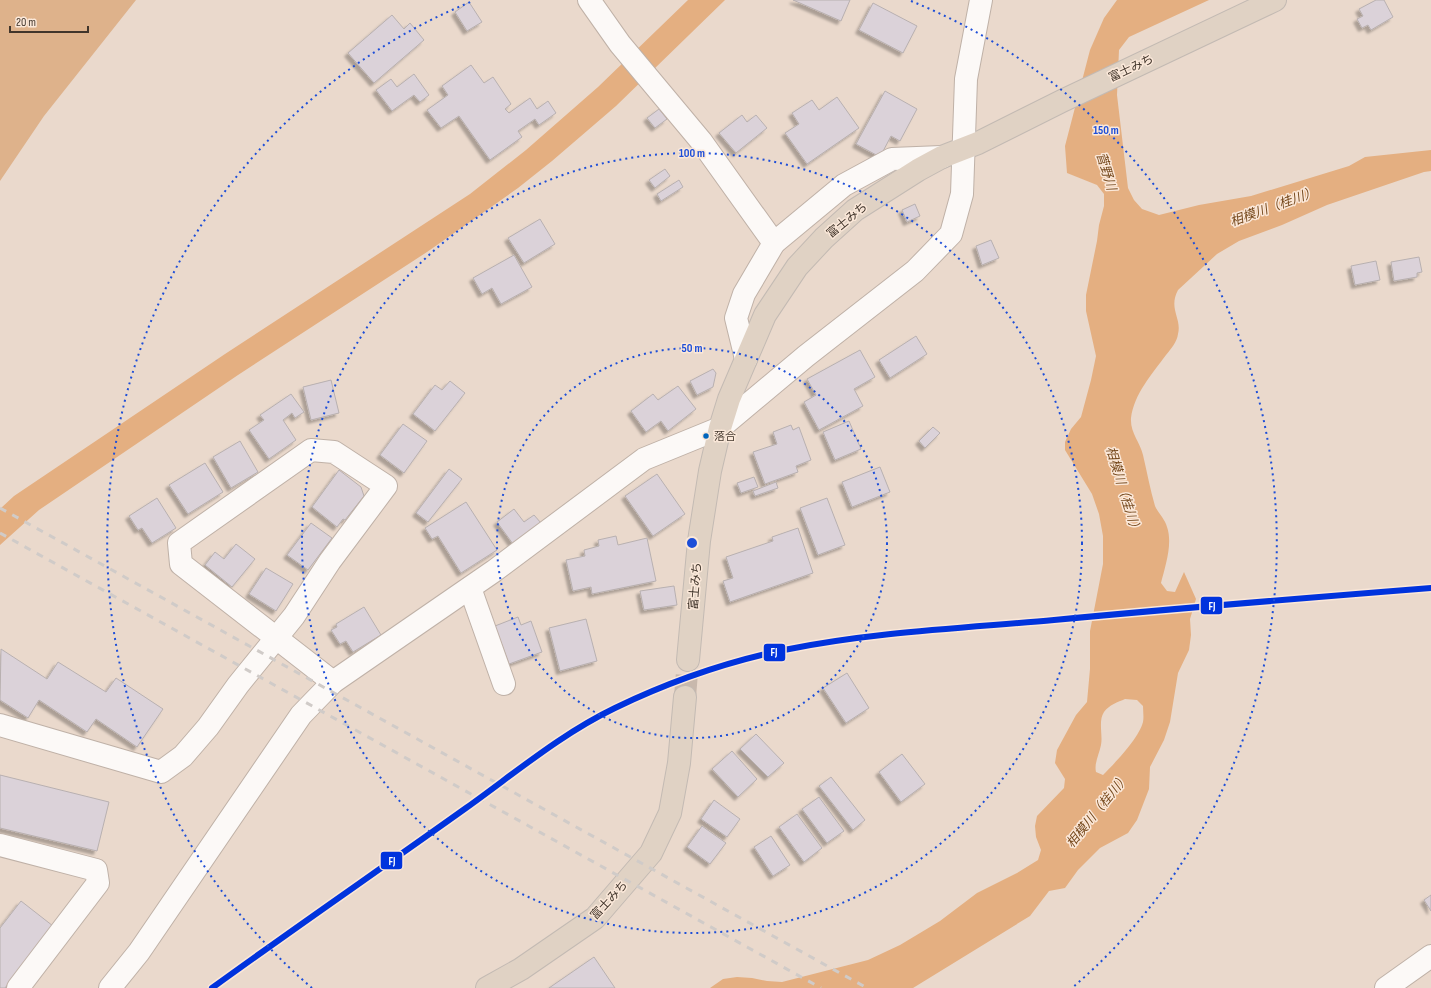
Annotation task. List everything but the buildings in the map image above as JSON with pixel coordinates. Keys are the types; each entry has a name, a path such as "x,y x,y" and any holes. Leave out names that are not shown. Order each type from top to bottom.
{"highway":[{"name":"富士みち","path":"688,660 699,541 710,471 720,428 729,399 765,315 797,267 824,238 855,210 918,170 942,157 978,143 1062,101 1275,0"},
{"name":"富士みち","path":"487,988 521,969 594,918 651,853 670,813 679,763 685,698"}],"street":[{"path":"589,0 620,44 701,141 774,243"},
{"path":"110,988 139,952 301,715 333,682 494,571 644,459 720,428 806,356 915,271 950,234 962,194 966,79 981,0"},
{"path":"746,359 736,318 744,294 774,243 844,186 892,158 942,157"},
{"path":"0,726 161,772 183,756 208,727 238,685 276,639 294,616 330,561 386,486 334,452 311,450 179,543 180,564 276,639 333,682"},
{"path":"470,588 504,684"},
{"path":"0,845 96,870 98,883 18,988"},
{"path":"1386,988 1431,956"}],"shaded area":[{"path":"0,0 136,0 44,116 0,181"}],"water":[{"path":"688,0 725,0 616,106 518,188 427,252 238,375 39,510 0,545 0,509 14,496 225,354 470,194 526,150 598,87"},
{"path":"1117,0 1209,0 1129,37 1119,50 1117,95 1128,188 1134,200 1142,209 1159,215 1199,205 1251,196 1349,166 1365,157 1431,150 1431,171 1424,172 1327,205 1282,225 1239,241 1217,254 1178,290 1174,303 1179,328 1176,340 1140,393 1133,409 1131,423 1143,455 1155,506 1165,521 1169,534 1168,555 1161,583 1167,591 1175,592 1184,572 1196,599 1190,619 1191,635 1189,650 1178,673 1170,722 1164,740 1150,767 1149,789 1137,820 1128,833 1100,848 1078,870 1065,888 1049,891 1030,916 913,988 710,988 723,979 737,977 782,982 868,960 900,945 940,921 977,893 1017,873 1038,860 1041,850 1036,837 1035,826 1037,816 1064,788 1065,779 1055,763 1057,750 1076,715 1087,702 1090,669 1090,631 1103,564 1103,536 1099,514 1092,494 1065,450 1065,442 1071,429 1081,417 1096,356 1086,311 1086,295 1104,206 1104,194 1097,185 1067,173 1065,146 1090,50 1104,18","holes":["1125,699 1137,700 1143,706 1143,722 1141,728 1126,750 1103,775 1096,772 1096,762 1101,741 1101,720 1104,712 1111,706"]}],"tunnel":[{"path":"685,697 688,660"}],"railway":[{"path":"0,508 867,988"},
{"path":"0,533 821,988"}],"transit line":[{"name":"FJ","path":"212,988 557,742 595,718 615,708 677,681 719,667 762,655 817,644 919,631 1431,588"}],"place":[{"name":"落合","path":"706,436"}],"water label":[{"name":"菅野川","path":"1107,171"},
{"name":"相模川（桂川）","path":"1273,206"},
{"name":"相模川（桂川）","path":"1124,490"},
{"name":"相模川（桂川）","path":"1097,810"}]}
